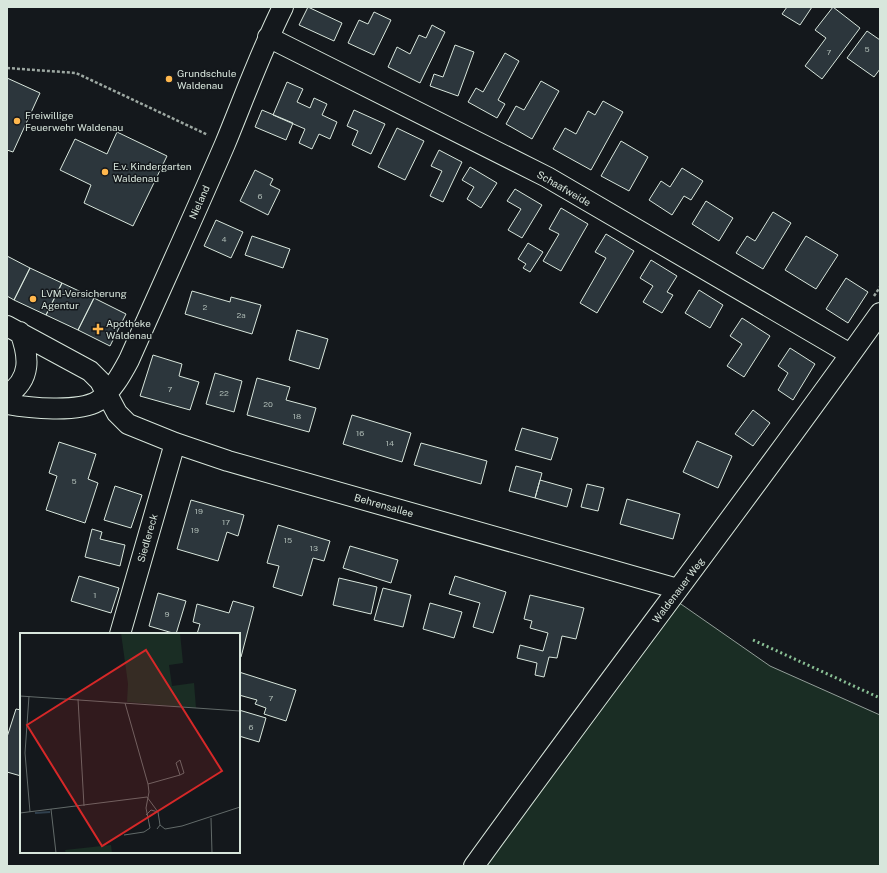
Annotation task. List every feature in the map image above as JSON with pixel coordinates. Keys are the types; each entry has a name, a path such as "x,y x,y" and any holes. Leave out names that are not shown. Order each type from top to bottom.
{"street":[{"name":"Nieland","path":"107,394 120,378 129,360 225,143 268,37 283,7"},
{"name":"Schaafweide","path":"268,37 547,177 850,354"},
{"name":"Waldenauer Weg","path":"474,866 880,313"},
{"name":"Behrensallee","path":"13,329 90,371 100,381 117,413 128,424 175,443 228,461 678,589"},
{"path":"7,394 20,383 26,371 27,359 25,346 13,329"},
{"path":"7,404 51,409 66,408 96,402 107,394"},
{"name":"Siedlereck","path":"120,633 175,443"}],"path":[{"path":"7,68 76,73 225,143"}],"green space":[{"path":"678,602 770,666 880,715 880,866 480,866"}],"building":[{"path":"308,7 342,23 334,41 299,25"},
{"path":"787,7 812,7 800,25 782,14"},
{"path":"833,7 860,28 822,79 805,66 826,38 815,30"},
{"path":"374,12 391,20 374,55 348,43 359,20 368,24"},
{"path":"432,25 445,32 420,83 388,67 397,47 410,54 419,35 426,38"},
{"path":"867,31 880,40 880,69 874,77 847,58"},
{"path":"455,45 474,52 458,96 430,86 434,74 443,77"},
{"path":"505,53 519,61 498,100 505,104 497,118 468,102 476,88 483,92"},
{"name":"Freiwillige Feuerwehr Waldenau","path":"7,78 40,93 13,152 7,150"},
{"path":"541,81 559,91 532,139 506,124 516,106 524,110"},
{"path":"287,82 303,89 297,102 310,108 314,98 327,104 322,115 337,122 330,139 319,134 312,149 299,143 305,129 273,115"},
{"path":"603,101 623,112 591,170 553,149 565,128 576,134 588,111 595,115"},
{"path":"262,110 293,123 286,140 255,127"},
{"path":"354,110 385,124 371,154 352,145 358,131 347,126"},
{"path":"397,128 424,141 405,180 378,167"},
{"path":"117,132 167,156 133,226 84,203 91,185 60,170 75,139 107,154"},
{"path":"621,141 648,157 629,191 601,176"},
{"path":"439,150 462,162 443,202 430,196 442,171 431,166"},
{"path":"470,167 497,183 481,208 467,199 474,187 462,180"},
{"path":"682,168 703,181 691,200 684,196 672,215 649,200 661,181 670,187"},
{"path":"255,170 273,179 270,185 280,190 268,215 240,201"},
{"path":"515,189 542,205 522,238 508,230 521,209 507,201"},
{"path":"706,201 733,218 719,241 692,224"},
{"path":"561,208 588,224 561,271 543,261 559,234 549,229"},
{"path":"773,212 791,223 763,269 736,253 747,236 755,241"},
{"path":"216,220 243,232 231,258 204,246"},
{"path":"606,234 634,251 597,313 580,303 606,258 595,252"},
{"path":"252,236 290,249 283,268 245,255"},
{"path":"806,236 838,255 816,289 785,270"},
{"path":"528,243 543,252 530,272 523,268 526,264 518,259"},
{"path":"7,256 30,268 14,300 7,296"},
{"path":"651,260 677,276 667,292 673,295 662,313 643,302 653,286 640,278"},
{"path":"30,268 62,283 46,315 14,300"},
{"path":"846,278 868,292 848,323 826,309"},
{"path":"62,283 94,298 78,330 46,315"},
{"path":"699,290 723,305 710,328 685,313"},
{"path":"192,291 230,302 231,297 261,305 252,334 185,314"},
{"path":"94,298 126,314 110,346 78,330"},
{"path":"742,318 770,336 744,377 727,366 742,344 730,336"},
{"path":"297,330 328,339 319,369 289,360"},
{"path":"790,348 815,364 793,400 778,390 788,373 778,366"},
{"path":"153,355 182,364 179,376 199,382 190,410 140,396"},
{"path":"215,373 242,381 234,412 206,404"},
{"path":"257,378 290,387 286,400 316,408 309,432 247,415"},
{"path":"753,410 770,423 753,446 735,434"},
{"path":"352,415 411,433 402,462 343,444"},
{"path":"522,428 558,438 551,460 515,450"},
{"path":"697,441 732,456 718,488 683,472"},
{"path":"59,442 96,454 88,479 98,483 85,523 46,510 57,476 49,473"},
{"path":"421,443 487,461 481,484 414,465"},
{"path":"516,466 542,473 535,498 509,491"},
{"path":"540,480 572,489 567,507 535,498"},
{"path":"587,484 604,488 598,511 581,507"},
{"path":"115,486 142,495 131,528 104,520"},
{"path":"627,499 680,514 673,539 620,524"},
{"path":"191,500 244,515 238,536 227,532 218,561 177,549"},
{"path":"278,525 330,541 324,561 313,558 302,596 273,587 279,566 267,563"},
{"path":"92,529 102,532 100,539 125,545 120,566 85,557"},
{"path":"350,546 398,560 391,583 343,568"},
{"path":"79,576 119,588 111,613 71,601"},
{"path":"455,576 506,592 493,633 473,627 480,603 449,594"},
{"path":"339,578 377,587 371,614 333,605"},
{"path":"383,588 411,595 403,627 374,620"},
{"path":"158,593 186,601 176,633 149,626"},
{"path":"530,595 584,608 576,639 562,636 557,658 549,657 544,677 535,675 537,663 517,658 520,645 543,651 548,633 530,628 532,621 524,619"},
{"path":"233,601 254,607 241,657 240,633 197,633 200,624 193,622 197,604 229,613"},
{"path":"430,603 462,612 454,638 423,629"},
{"path":"240,672 296,690 286,721 264,714 266,708 255,704 257,700 240,695"},
{"path":"16,709 20,710 20,776 7,772 7,737"},
{"path":"240,710 266,718 259,742 240,736"}],"hedge":[{"path":"753,640 880,698"}],"place":[{"name":"Grundschule Waldenau","path":"169,79"},
{"name":"Freiwillige Feuerwehr Waldenau","path":"17,121"},
{"name":"E.v. Kindergarten Waldenau","path":"105,172"},
{"name":"LVM-Versicherung Agentur","path":"33,299"},
{"name":"Apotheke Waldenau","path":"98,329"}]}
